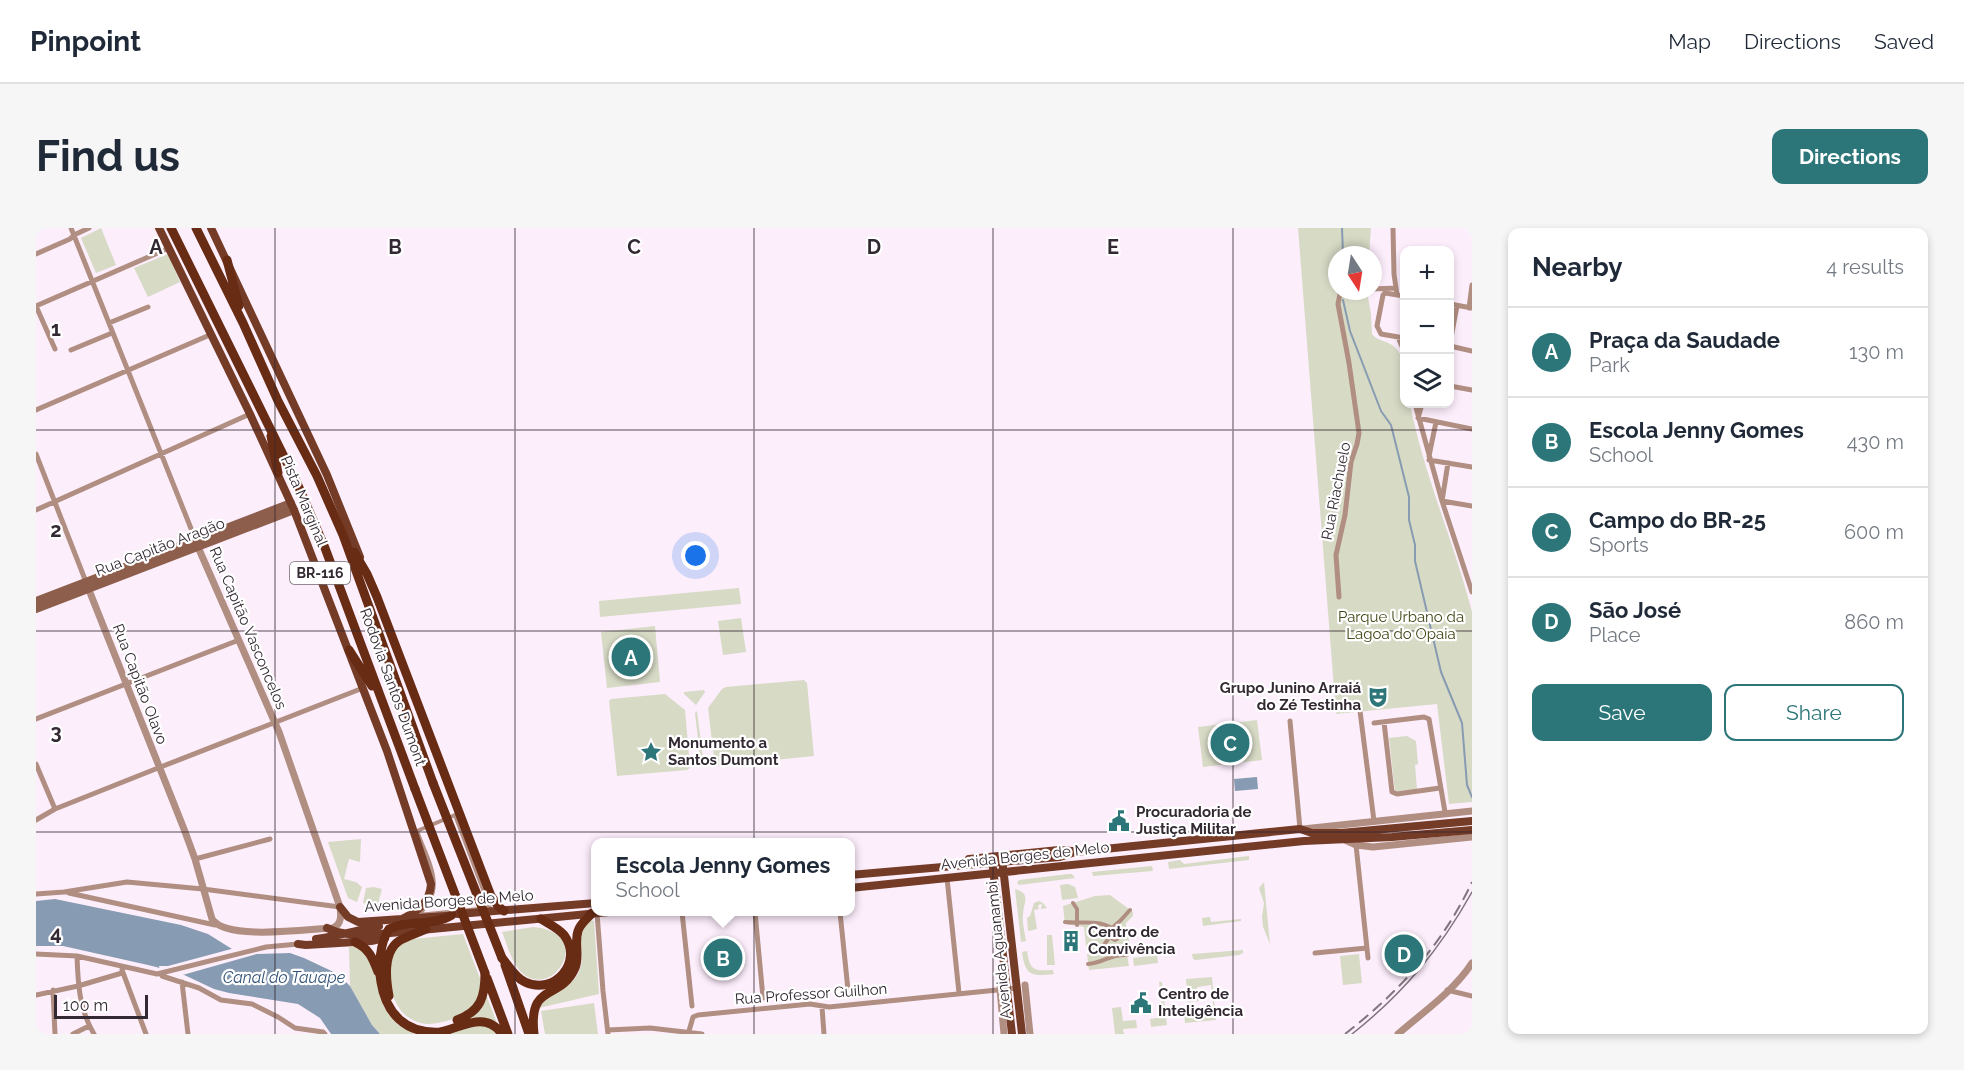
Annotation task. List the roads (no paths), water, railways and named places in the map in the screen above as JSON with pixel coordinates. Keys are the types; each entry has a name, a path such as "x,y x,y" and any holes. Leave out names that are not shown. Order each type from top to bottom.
{"highway":[{"name":"Rodovia Santos Dumont","path":"171,228 297,483 325,548 508,1034"},
{"name":"Rodovia Santos Dumont","path":"196,228 278,401 317,476 343,535 529,1034"},
{"path":"227,260 243,323"},
{"path":"268,425 278,473"},
{"path":"343,535 367,574 491,896 504,911"},
{"path":"349,650 383,702"},
{"path":"379,975 385,936 393,927 441,920 452,915"},
{"path":"502,958 524,982 551,986 563,984 574,971 578,957 578,932 581,925 592,916"},
{"path":"534,1034 532,1019 536,1005 567,969 572,955 571,947 562,933 541,919"},
{"path":"426,929 400,940 390,953 387,971 391,1002 402,1017 418,1026 439,1026 466,1020 494,1025 502,1034"},
{"path":"355,942 372,955 386,1005 393,1015 404,1025 418,1031 434,1033 466,1020 480,1002 485,986 485,973"}],"main road":[{"name":"Pista Marginal","path":"159,228 293,506 387,751 431,884 429,896 423,905 400,920"},
{"name":"Pista Marginal","path":"211,228 327,475 367,574"},
{"name":"Rua Capitão Aragão","path":"36,601 87,585 293,506"},
{"name":"Rua Capitão Aragão","path":"36,609 87,585"},
{"name":"Avenida Borges de Melo","path":"855,875 1060,857 1076,852 1300,829 1312,833 1341,833 1472,821"},
{"name":"Avenida Borges de Melo","path":"855,887 1304,841 1472,830"},
{"path":"1211,851 1208,848 1210,844 1232,836"},
{"path":"1175,854 1197,848 1199,839"},
{"name":"Avenida Borges de Melo","path":"910,869 940,862 992,856 1059,850 1076,852"},
{"name":"Avenida Aguanambi","path":"1003,862 1021,986 1022,1034"},
{"name":"Avenida Aguanambi","path":"992,863 1003,989 1012,1034"},
{"path":"881,884 878,880 881,876 910,869"},
{"path":"855,885 869,879 869,874 866,874"},
{"name":"Avenida Borges de Melo","path":"340,907 348,917 358,922 591,903"},
{"name":"Avenida Borges de Melo","path":"327,928 346,935 385,936 426,929 591,913"},
{"path":"298,944 305,940 346,935 357,930 379,926 387,921"},
{"path":"298,944 355,942 385,936"}],"street":[{"name":"Rua Capitão Vasconcelos","path":"71,228 197,543 275,722 340,907"},
{"path":"36,254 89,228"},
{"path":"1393,228 1397,291"},
{"path":"55,349 36,306 169,248"},
{"path":"1454,305 1470,308 1472,285"},
{"path":"1382,290 1400,293"},
{"path":"1397,291 1385,293 1382,297 1377,326 1381,334 1400,338"},
{"name":"Rua Riachuelo","path":"1339,300 1359,433 1351,462 1344,521 1336,555 1339,597"},
{"path":"1454,321 1457,306"},
{"path":"108,323 148,307"},
{"path":"71,350 112,333"},
{"path":"36,410 212,334"},
{"path":"1454,346 1472,351"},
{"path":"1454,387 1472,390"},
{"path":"1416,408 1429,459 1472,592"},
{"path":"1418,418 1421,408"},
{"path":"36,510 250,414"},
{"path":"1418,418 1472,429"},
{"path":"1429,459 1436,422"},
{"name":"Rua Capitão Olavo","path":"36,454 195,859 215,925"},
{"path":"1429,459 1472,467"},
{"path":"1442,501 1448,463"},
{"path":"1442,501 1472,506"},
{"path":"36,719 239,640"},
{"path":"36,820 55,809 363,688"},
{"path":"1360,711 1374,821"},
{"path":"1374,723 1424,717 1429,719 1445,812"},
{"path":"1290,721 1300,829"},
{"path":"1384,722 1392,792 1397,794 1440,788"},
{"path":"36,764 55,809"},
{"name":"Avenida Borges de Melo","path":"1300,829 1471,810"},
{"path":"455,815 490,908 418,915 428,906 435,889 417,831 455,815"},
{"name":"Avenida Borges de Melo","path":"1345,840 1356,845 1373,847 1472,837"},
{"path":"195,859 270,839"},
{"path":"1159,843 1161,856"},
{"path":"1356,845 1368,958"},
{"path":"947,878 958,993"},
{"path":"36,894 127,882 203,889 340,907 341,918 338,925 327,928"},
{"path":"64,892 215,925"},
{"path":"1073,903 1077,909 1077,924"},
{"path":"1112,927 1130,910"},
{"path":"595,916 608,1032 650,1028 702,1034"},
{"path":"682,916 692,1006"},
{"path":"755,916 763,998"},
{"path":"840,916 848,990"},
{"path":"1065,922 1077,924 1100,922 1112,927"},
{"name":"Avenida Borges de Melo","path":"215,925 253,932 327,928"},
{"path":"1110,957 1104,945 1113,932 1112,927"},
{"path":"1109,937 1115,940 1127,933"},
{"path":"157,974 169,973 249,951 298,944"},
{"path":"1315,953 1367,948"},
{"path":"36,954 77,956 157,974 221,999 252,1004 278,1017 288,1027 325,1034"},
{"path":"1088,964 1098,963 1110,957 1127,955"},
{"path":"77,956 78,986 85,1017 94,1034"},
{"path":"1398,1034 1448,990 1472,963"},
{"path":"121,965 146,1034"},
{"path":"36,995 122,973"},
{"path":"182,982 188,1034"},
{"name":"Rua Professor Guilhon","path":"689,1032 693,1017 698,1015 810,1004 822,1007 1021,986"},
{"name":"Avenida Aguanambi","path":"1021,986 1030,1034"},
{"name":"Avenida Aguanambi","path":"1003,989 1004,1034"},
{"path":"53,990 55,1034"},
{"path":"1448,990 1472,996"},
{"path":"822,1007 824,1034"},
{"path":"73,1034 89,1026"}],"water":[{"path":"1257,777 1258,789 1235,791 1234,779"},
{"name":"Canal do Tauape","path":"55,899 181,925 208,934 232,949 258,954 290,953 304,958 338,974 350,986 372,1025 380,1034 331,1034 320,1018 298,1004 229,993 214,989 180,973 63,946 36,946 36,901"}],"waterway":[{"path":"1342,228 1343,246"},
{"path":"1343,300 1350,331 1381,411 1391,425 1409,497 1409,520 1415,545 1415,561 1441,672 1462,723 1467,785 1472,797"}],"tram line":[{"path":"1352,1034 1388,1003 1420,969 1460,913 1472,892"}],"railway":[{"path":"1345,1034 1383,1002 1433,947 1472,882"}],"place":[{"name":"Praça da Saudade","path":"631,657"},
{"name":"Grupo Junino Arraiá do Zé Testinha","path":"1378,697"},
{"name":"Campo do BR-25","path":"1230,743"},
{"name":"Monumento a Santos Dumont","path":"651,752"},
{"name":"Procuradoria de Justiça Militar","path":"1119,821"},
{"name":"Centro de Convivência","path":"1071,941"},
{"name":"São José","path":"1404,954"},
{"name":"Escola Jenny Gomes","path":"723,958"},
{"name":"Centro de Inteligência","path":"1141,1003"}],"park label":[{"name":"Parque Urbano da Lagoa do Opaia","path":"1401,626"}]}
